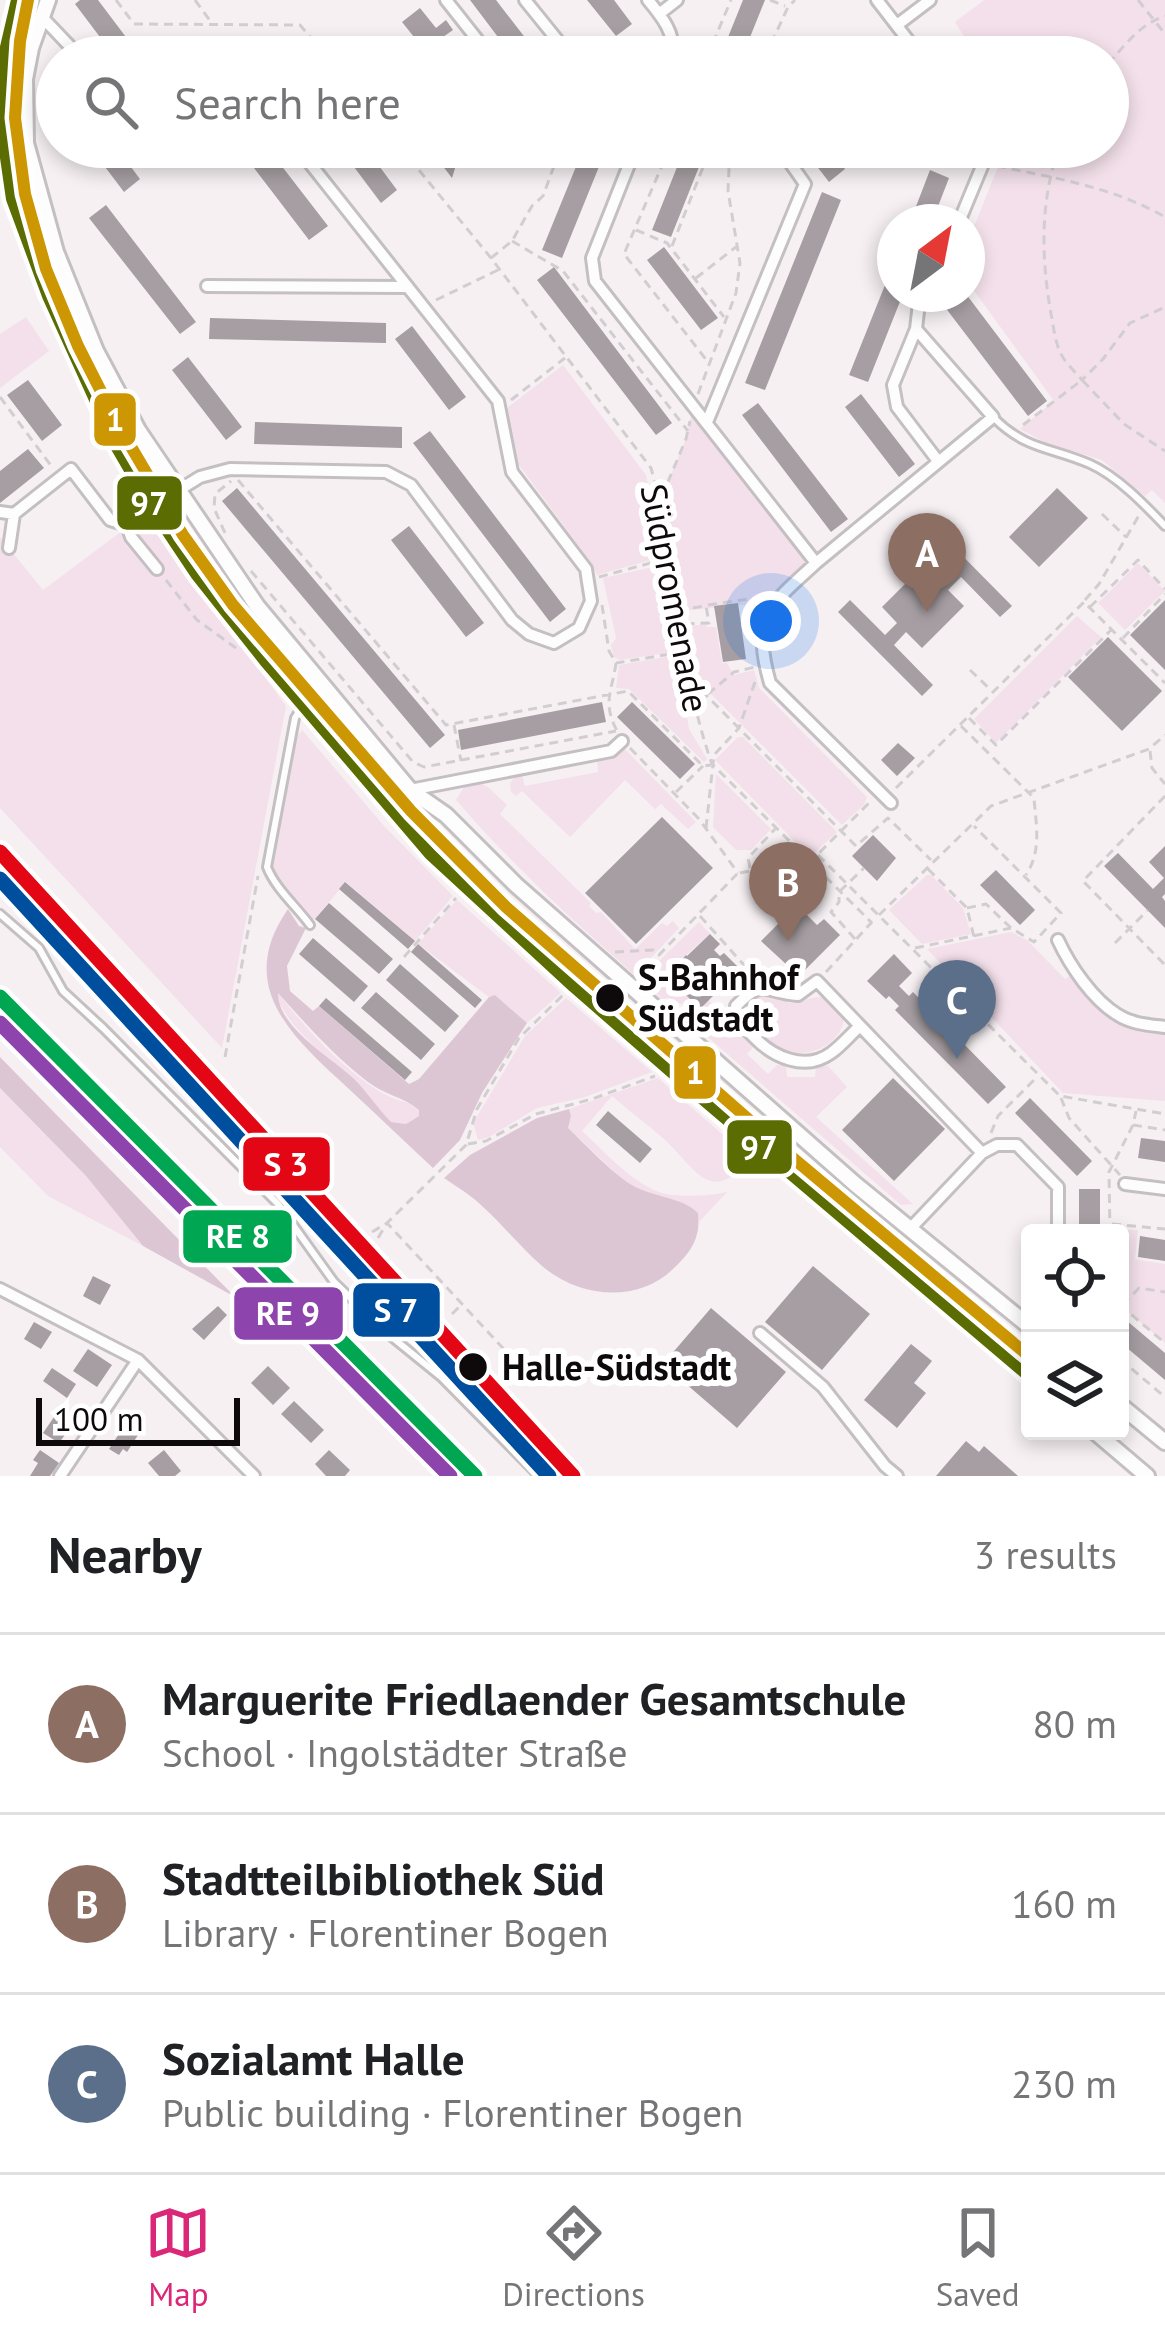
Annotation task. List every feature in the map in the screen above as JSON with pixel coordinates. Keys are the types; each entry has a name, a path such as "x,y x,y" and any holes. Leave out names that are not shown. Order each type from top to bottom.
{"street":[{"path":"17,0 1,98 13,200 48,296 100,414 152,508 224,612 430,854 465,888 1021,1370"},
{"path":"48,0 25,79 26,143 56,252 96,350 138,430 257,606 410,790 446,815 516,885 690,1040 1021,1320"},
{"path":"446,0 474,36"},
{"path":"525,0 554,36"},
{"path":"648,0 671,36"},
{"path":"659,14 677,0"},
{"path":"877,0 905,36"},
{"path":"897,25 930,0"},
{"path":"42,17 60,36"},
{"path":"178,490 200,477 230,469 386,472 411,485 512,620 529,634 554,643 579,628 591,602 586,569 512,472 498,401 314,168"},
{"path":"628,168 592,258 595,281 816,563"},
{"path":"707,422 805,184 793,168"},
{"path":"966,204 981,168"},
{"path":"207,286 409,287"},
{"path":"918,312 916,329 893,385 896,407 938,461"},
{"path":"884,800 770,683 763,660 763,624 772,602 993,417 916,329"},
{"path":"9,548 14,514 71,469 110,520 127,525"},
{"path":"127,525 152,508"},
{"path":"0,512 14,514"},
{"path":"127,525 157,569"},
{"path":"388,804 410,790 610,751 619,736"},
{"path":"1058,940 1071,968 1116,1014 1165,1027"},
{"path":"859,1027 827,1057 782,1059 768,1052 739,1022 736,1006 753,989 798,995 817,981 982,1153"},
{"path":"909,1230 982,1153 997,1145 1017,1145 1058,1187 1058,1224"},
{"path":"1125,1184 1165,1189"},
{"path":"0,1289 138,1360 254,1476"},
{"path":"760,1333 823,1387 897,1476"},
{"path":"60,1476 138,1360"},
{"path":"1129,1412 1165,1442"},
{"path":"1105,1440 1147,1476"}],"lane":[{"path":"993,417 1011,435 1033,446 1095,466 1165,526"},
{"path":"303,705 295,718 267,867 310,925"},
{"path":"0,914 38,948 74,1004 278,1204 334,1282 441,1378 538,1476"}],"path":[{"path":"116,0 134,24 301,25 310,36"},
{"path":"194,0 212,23"},
{"path":"715,36 730,0"},
{"path":"770,0 788,8"},
{"path":"775,36 795,0"},
{"path":"1138,0 1165,34"},
{"path":"1129,39 1165,16"},
{"name":"Südpromenade","path":"417,168 651,468 684,652 712,764 872,922"},
{"path":"490,258 512,241 543,196 553,168"},
{"path":"661,168 624,254 709,364"},
{"path":"671,248 705,168"},
{"path":"660,500 736,293 740,263 729,168"},
{"path":"1005,168 1111,193 1165,218"},
{"path":"1051,168 1043,250 1058,348 1124,424 1165,451"},
{"path":"635,230 667,243 725,318"},
{"path":"512,241 563,271 688,432"},
{"path":"694,279 738,246"},
{"path":"424,306 498,270"},
{"path":"1011,435 1082,380 1130,323 1165,308"},
{"path":"500,408 566,358"},
{"path":"0,397 61,478"},
{"path":"230,469 446,725 628,691 704,766"},
{"path":"233,550 214,508 214,494 238,480"},
{"path":"601,952 653,950 659,956 738,873 765,869 796,876 841,830 884,800 1084,602 1145,506"},
{"path":"1102,514 1126,537"},
{"path":"586,569 592,579 669,558"},
{"path":"1090,607 1138,560 1165,592 1121,639"},
{"path":"248,568 413,762 424,767 619,736"},
{"path":"157,569 197,620 238,650"},
{"path":"601,596 609,651 616,663 607,697 610,718 619,736 675,794 738,873"},
{"path":"678,610 749,599"},
{"path":"1084,602 1165,683"},
{"path":"680,624 709,623 706,605"},
{"path":"968,716 996,745 1112,629"},
{"path":"616,663 684,652"},
{"path":"706,695 734,672 755,667"},
{"path":"970,670 993,692"},
{"path":"690,678 856,846 888,818 933,862"},
{"path":"706,830 714,755 740,728 756,679"},
{"path":"453,724 460,761"},
{"path":"960,725 1034,798 1038,846 1024,877"},
{"path":"817,981 991,806 1149,749 1165,735"},
{"path":"1149,749 1152,768 1165,784"},
{"path":"675,794 712,764"},
{"path":"1165,796 1083,880 1165,965"},
{"path":"967,908 986,904 1034,942 1061,914 972,823"},
{"path":"750,870 748,858 776,829"},
{"path":"818,855 1060,1096 1070,1118 1125,1184"},
{"path":"927,867 967,908 974,937"},
{"path":"856,940 831,912 839,892 864,868"},
{"path":"225,1057 260,869"},
{"path":"404,957 465,888"},
{"path":"1115,943 1148,910"},
{"path":"698,915 753,973 753,989"},
{"path":"914,948 1011,928"},
{"path":"372,1232 466,1145 473,1117 519,1038 566,993"},
{"path":"690,1040 719,1009 736,1006"},
{"path":"466,1145 486,1142 536,1114 657,1075 666,1066"},
{"path":"982,1153 998,1116 1039,1075"},
{"path":"1060,1096 1165,1114"},
{"path":"1110,1224 1109,1172 1136,1111"},
{"path":"1133,1125 1165,1130"},
{"path":"378,1238 387,1222"},
{"path":"387,1222 526,1373 515,1383"},
{"path":"1129,1226 1165,1229"},
{"path":"355,1249 351,1258 358,1269 470,1392"},
{"path":"358,1269 360,1255"},
{"path":"1129,1298 1139,1288 1165,1292"},
{"path":"452,1314 462,1304"},
{"path":"1129,1313 1165,1343"},
{"path":"423,1340 429,1335"},
{"path":"1129,1367 1165,1397"}],"shaded area":[{"path":"984,0 1165,0 1165,503 1152,490 1145,496 1102,460 1046,443 1020,429 1054,401 985,306 983,204 998,168 1129,168 1129,36 964,36 955,22"},
{"path":"26,317 49,351 0,388 0,334"},
{"path":"563,365 646,475 662,557 597,575 516,461 507,408"},
{"path":"693,407 816,563 773,602 681,611 660,500 686,439"},
{"path":"146,513 286,706 222,1048 0,808 0,537 43,590"},
{"path":"1138,563 1165,591 1125,630 1098,603"},
{"path":"662,565 675,652 620,660 614,657 611,645 616,638 603,578"},
{"path":"1077,616 1101,637 996,743 974,719"},
{"path":"689,626 716,627 722,663 734,675 754,670 759,688 867,797 842,825 698,681"},
{"path":"677,655 689,729 707,759 704,762 629,689 616,688 619,665"},
{"path":"302,730 385,827 453,896 415,941 346,882 312,922 277,876 272,858 294,741"},
{"path":"738,737 837,832 810,857 715,760"},
{"path":"624,748 696,822 688,829 661,804 655,809 625,780 570,837 522,791 516,796 511,792 510,783 522,775 525,786 598,772 597,761 614,758"},
{"path":"716,774 771,829 751,850 736,850 713,827"},
{"path":"480,783 507,805 500,814 635,949 662,923 667,926 673,921 679,928 650,959 655,965 699,922 710,934 664,980 674,989 695,969 701,975 684,993 709,1000 713,1006 705,1015 662,999 505,853 456,800 464,787"},
{"path":"927,875 963,908 971,934 922,944 889,910"},
{"path":"457,900 561,993 527,1023 495,995 489,997 418,944"},
{"path":"288,909 299,926 306,928 287,966 290,991 313,1011 319,1006 409,1084 419,1079 489,997 495,995 527,1023 482,1093 460,1140 433,1168 292,1031 269,988 267,963 273,937","holes":["278,993 356,1072 414,1106 419,1116 406,1124 391,1122 353,1078 295,1029 280,1006"]},
{"path":"1011,932 1027,940 1065,979 1070,976 1111,1015 1133,1027 1165,1034 1165,1101 1063,1093 927,949"},
{"path":"758,991 789,1003 826,998 844,1020 840,1030 816,1050 783,1050 746,1017 747,1000"},
{"path":"278,992 341,1062 384,1094 415,1107 419,1116 406,1124 391,1122 360,1086 302,1034 283,1009"},
{"path":"566,998 652,1072 585,1097 537,1108 478,1140 475,1120 525,1036"},
{"path":"728,1021 755,1045 747,1054 768,1074 777,1065 786,1065 787,1077 815,1077 816,1065 828,1066 847,1087 816,1117 913,1204 901,1205 702,1032 706,1027 715,1034"},
{"path":"0,1057 235,1297 143,1246 86,1176 0,1088"},
{"path":"658,1078 745,1154 746,1162 733,1175 722,1181 702,1177 612,1096 582,1131 628,1173 659,1192 693,1196 727,1192 699,1222 691,1207 627,1182 568,1128 569,1109"},
{"path":"0,1088 86,1176 143,1246 48,1196 0,1147"},
{"path":"569,1109 568,1128 619,1176 698,1213 693,1245 658,1281 625,1292 572,1284 542,1266 478,1202 444,1178 470,1155 537,1118"},
{"path":"1129,1230 1138,1230 1135,1259 1165,1264 1165,1343 1129,1313"}],"building":[{"path":"98,0 125,36 99,36 75,4"},
{"path":"470,0 496,0 524,36 497,36"},
{"path":"587,0 614,0 632,24 616,36"},
{"path":"743,0 765,0 750,36 728,36"},
{"path":"420,8 436,28 446,20 453,30 444,36 413,36 402,22"},
{"path":"106,168 132,168 140,179 124,192"},
{"path":"254,168 283,168 328,226 309,240"},
{"path":"355,168 381,168 397,190 381,203"},
{"path":"575,168 598,168 562,258 542,250"},
{"path":"677,168 699,168 671,237 652,230"},
{"path":"818,168 844,168 845,169 829,182"},
{"path":"930,170 949,178 939,204 917,204"},
{"path":"822,192 841,200 765,390 745,383"},
{"path":"106,205 196,322 180,334 89,218"},
{"path":"664,247 718,318 701,330 647,260"},
{"path":"554,267 672,423 656,435 537,280"},
{"path":"877,305 877,312 896,312 868,382 849,375"},
{"path":"949,312 980,312 1047,401 1028,416"},
{"path":"210,318 386,323 386,343 209,339"},
{"path":"412,326 466,397 449,410 395,339"},
{"path":"188,357 242,427 226,440 172,370"},
{"path":"28,380 62,425 42,441 7,395"},
{"path":"861,394 915,464 899,477 845,407"},
{"path":"758,403 848,519 831,532 742,415"},
{"path":"255,422 402,427 402,448 254,444"},
{"path":"430,431 566,609 550,622 413,443"},
{"path":"28,449 44,468 0,503 0,471"},
{"path":"237,488 445,735 430,748 222,501"},
{"path":"1057,488 1088,518 1039,567 1009,537"},
{"path":"928,521 1012,606 1000,617 961,577 948,590 964,606 922,648 906,632 894,645 933,685 922,696 838,612 850,600 885,635 897,623 882,607 924,565 939,581 952,568 917,533"},
{"path":"409,526 484,623 466,637 391,540"},
{"path":"1165,600 1165,670 1130,635"},
{"path":"738,603 746,659 723,662 714,606"},
{"path":"1108,637 1162,691 1122,731 1068,677"},
{"path":"602,702 606,722 461,750 458,730"},
{"path":"632,702 695,764 680,779 617,717"},
{"path":"898,743 915,758 897,776 881,760"},
{"path":"662,817 713,868 636,944 585,893"},
{"path":"873,835 896,858 877,881 852,856"},
{"path":"1165,846 1165,928 1104,866 1118,853 1153,889 1164,878 1149,862"},
{"path":"996,870 1035,910 1020,925 980,885"},
{"path":"345,882 415,941 408,949 339,889"},
{"path":"329,903 393,959 379,974 315,919"},
{"path":"797,905 817,925 824,919 840,935 799,976 761,941"},
{"path":"710,934 720,944 714,950 740,969 700,1009 684,993 701,975 695,969 674,989 664,980"},
{"path":"313,938 368,986 354,1002 299,954"},
{"path":"418,944 482,1000 475,1008 411,952"},
{"path":"894,954 912,973 899,986 909,996 913,992 1006,1087 988,1104 895,1010 899,1006 867,981"},
{"path":"400,964 459,1016 445,1032 386,980"},
{"path":"376,992 435,1044 421,1060 361,1008"},
{"path":"326,998 412,1072 405,1080 319,1006"},
{"path":"893,1078 945,1129 894,1181 842,1130"},
{"path":"1030,1098 1092,1161 1077,1176 1015,1113"},
{"path":"608,1111 652,1149 640,1163 596,1125"},
{"path":"1141,1138 1165,1141 1165,1162 1138,1158"},
{"path":"1079,1189 1100,1189 1100,1224 1079,1224"},
{"path":"1140,1236 1165,1240 1165,1261 1138,1257"},
{"path":"813,1266 870,1314 822,1370 765,1322"},
{"path":"93,1276 111,1285 100,1305 83,1296"},
{"path":"218,1306 227,1315 204,1340 192,1329"},
{"path":"711,1308 786,1372 737,1428 663,1364"},
{"path":"34,1322 52,1332 41,1349 24,1339"},
{"path":"1129,1323 1165,1353 1165,1380 1129,1350"},
{"path":"911,1344 932,1361 914,1383 926,1393 897,1428 864,1400"},
{"path":"88,1349 112,1365 97,1387 73,1371"},
{"path":"268,1366 290,1388 273,1405 251,1383"},
{"path":"52,1368 76,1384 67,1398 43,1381"},
{"path":"294,1401 324,1430 311,1443 281,1414"},
{"path":"54,1417 70,1428 59,1443 43,1433"},
{"path":"126,1423 140,1432 127,1452 123,1449 119,1455 109,1449"},
{"path":"966,1441 979,1452 984,1446 1018,1476 936,1476"},
{"path":"40,1450 59,1463 50,1476 30,1476 38,1463 33,1460"},
{"path":"164,1450 181,1471 175,1476 159,1476 148,1463"},
{"path":"329,1450 350,1470 345,1476 326,1476 315,1464"}],"transit line":[{"name":"97","path":"17,0 1,99 12,199 48,296 116,446 196,574 430,854 692,1090 1021,1369"},
{"name":"1","path":"28,0 15,118 25,194 46,269 117,423 183,535 233,605 411,811 506,907 1021,1349"},
{"path":"0,852 573,1476"},
{"path":"0,879 549,1476"},
{"path":"0,997 475,1476"},
{"path":"0,1023 450,1476"}],"place":[{"name":"Marguerite Friedlaender Gesamtschule","path":"927,612"},
{"name":"Stadtteilbibliothek Süd","path":"788,941"},
{"name":"S-Bahnhof Südstadt","path":"610,998"},
{"name":"Sozialamt Halle","path":"957,1059"},
{"name":"Halle-Südstadt","path":"473,1367"}]}
